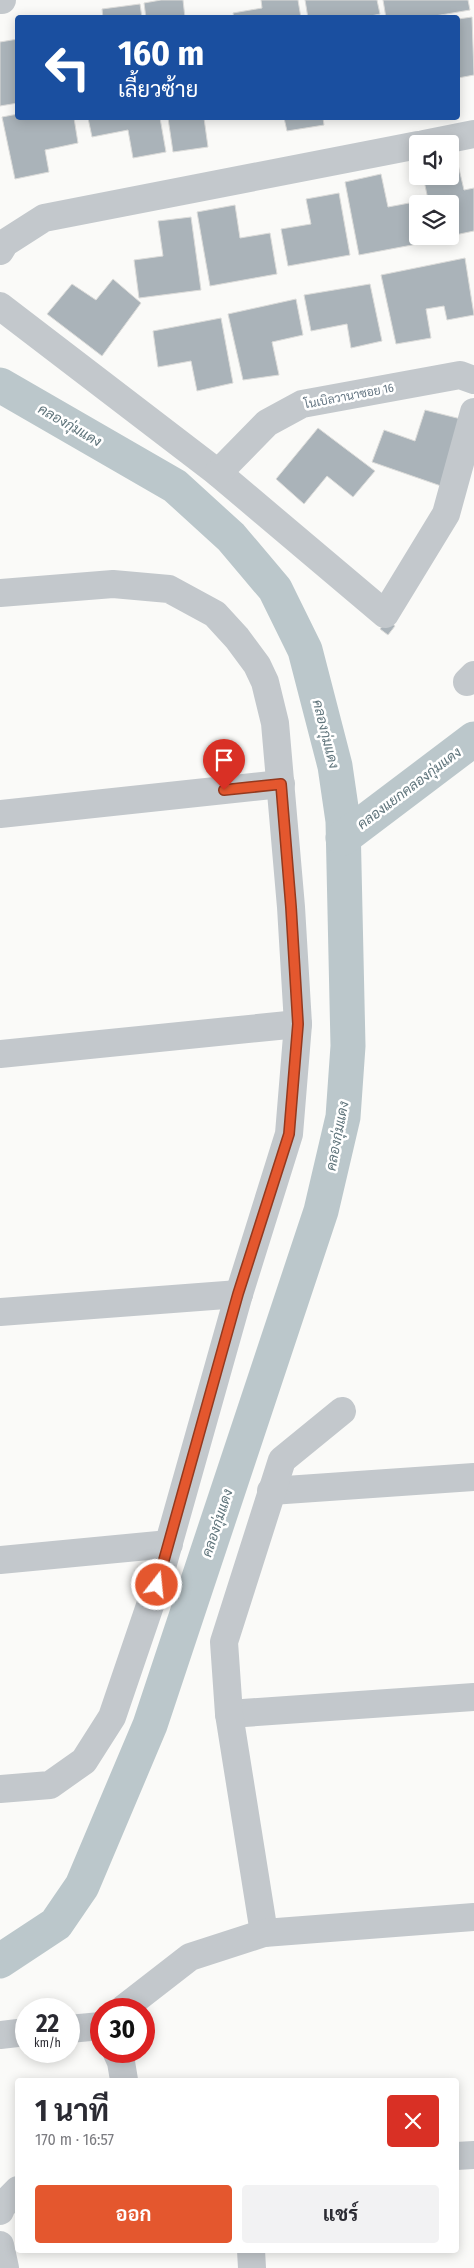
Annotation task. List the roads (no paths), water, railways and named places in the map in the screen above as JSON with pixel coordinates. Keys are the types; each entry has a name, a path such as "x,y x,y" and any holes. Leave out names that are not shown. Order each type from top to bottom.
{"street":[{"path":"459,137 474,134"},
{"path":"0,251 5,243 44,218 409,147"},
{"path":"0,306 218,473 385,614 446,514 474,412"},
{"name":"โนเบิลวานาซอย 16","path":"218,473 267,422 302,404 460,375 474,380"},
{"path":"0,592 113,584 169,589 215,614 237,638 257,665 265,682 275,723 291,907 298,1024 289,1134 238,1294 169,1544 112,1717 84,1761 50,1785 0,1789"},
{"path":"0,814 281,784"},
{"path":"0,1054 298,1024"},
{"path":"0,1312 238,1294"},
{"path":"264,1933 229,1714 224,1642 282,1460 342,1411"},
{"path":"271,1491 474,1477"},
{"path":"0,1560 169,1544"},
{"path":"229,1714 474,1697"},
{"path":"137,1998 190,1957 264,1933 474,1917"},
{"path":"0,2035 15,2033"},
{"path":"121,2063 124,2078"},
{"path":"459,2156 474,2155"},
{"path":"0,2211 2,2206 15,2193"},
{"path":"0,2245 6,2268"},
{"path":"251,2253 252,2268"}],"waterway":[{"name":"คลองกุ่มแดง","path":"0,385 175,486 231,537 275,589 305,650 335,766 343,821 348,1046 343,1117 321,1211 150,1725 82,1886 56,1924 0,1961"},
{"name":"คลองแยกคลองกุ่มแดง","path":"343,838 474,739"}]}
